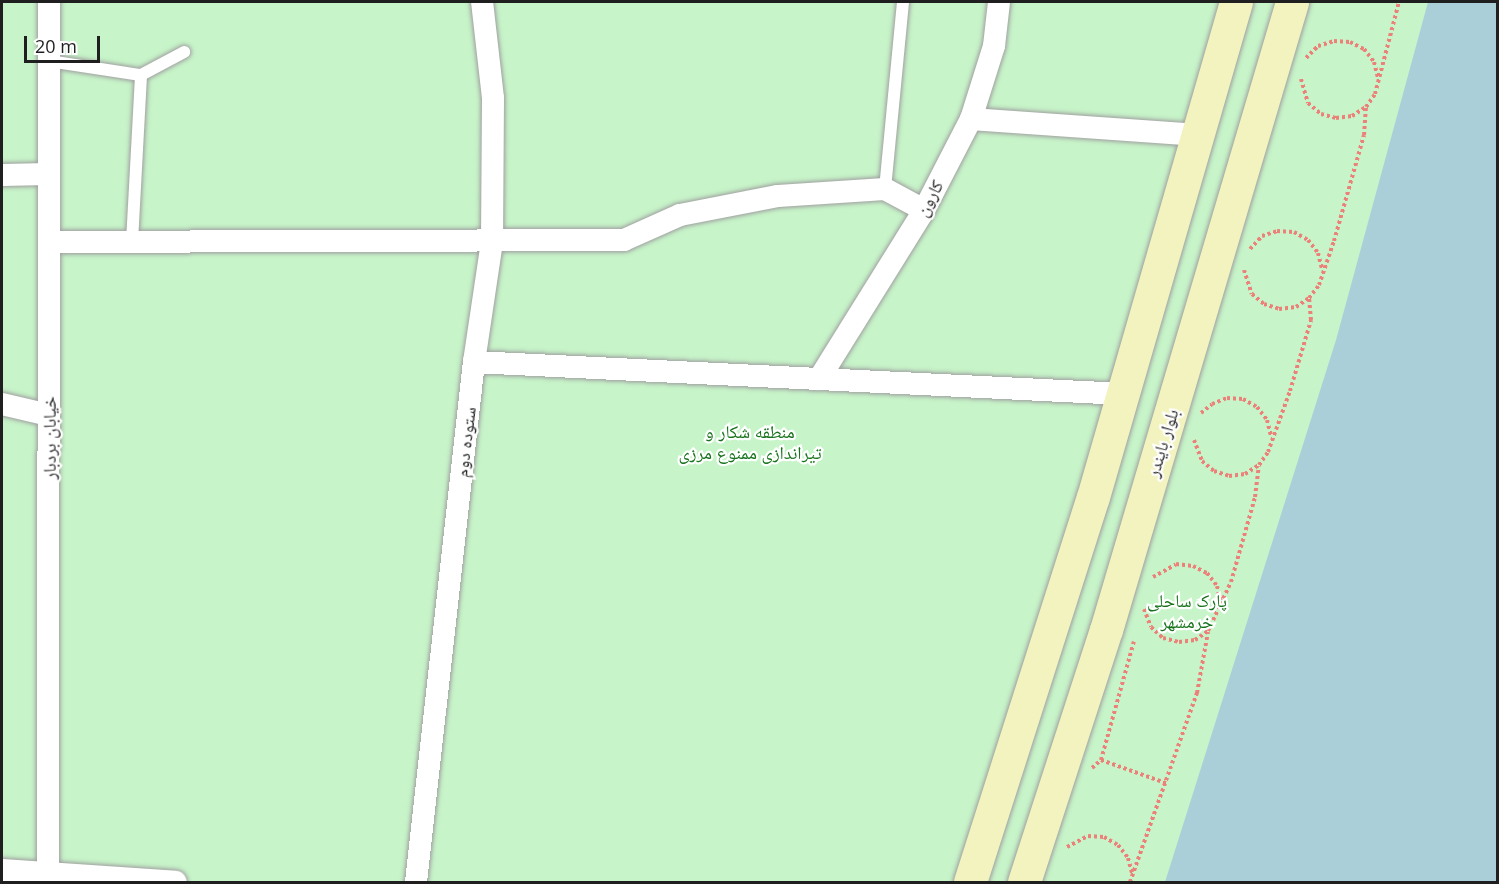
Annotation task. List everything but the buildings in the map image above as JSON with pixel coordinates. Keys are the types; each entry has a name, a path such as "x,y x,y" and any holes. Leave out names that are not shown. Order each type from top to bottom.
{"street":[{"name":"خیابان بردبار","path":"48,874 49,2"},
{"name":"ستوده دوم","path":"416,882 474,362 492,242 493,98 482,2"},
{"name":"کارون","path":"819,379 924,210 971,119 994,46 999,2"},
{"path":"970,882 1124,394 1236,2"},
{"name":"بلوار بایندر","path":"1024,882 1107,630 1292,2"},
{"path":"971,119 1198,135"},
{"path":"2,175 49,174"},
{"path":"49,242 624,240 680,215 778,196 885,189 924,210"},
{"path":"474,362 654,374 819,379 1124,394"},
{"path":"2,404 49,416"},
{"path":"2,870 176,882"}],"lane":[{"path":"885,189 903,2"},
{"path":"49,61 141,75 184,52"},
{"path":"132,242 141,75"}],"path":[{"path":"1300,72 1301,88 1308,103 1321,114 1336,118 1352,116 1366,107 1375,94 1399,2"},
{"path":"1304,65 1318,46 1334,40 1350,42 1369,56 1378,78"},
{"path":"1244,263 1245,279 1252,294 1264,304 1280,309 1296,307 1310,298 1319,285 1364,135 1366,107"},
{"path":"1247,255 1262,236 1277,231 1294,232 1318,253 1322,269"},
{"path":"1194,430 1194,446 1202,461 1214,471 1229,476 1245,474 1259,465 1268,452 1271,436 1290,391 1311,320 1310,298"},
{"path":"1197,422 1212,404 1227,398 1243,399 1257,407 1267,420 1271,436"},
{"path":"1143,604 1151,627 1163,638 1179,642 1195,640 1208,632 1218,618 1221,602 1231,582 1255,497 1259,465"},
{"path":"1149,581 1161,570 1176,564 1193,566 1207,573 1217,586 1221,602"},
{"path":"1130,882 1199,684 1208,632"},
{"path":"1101,760 1166,783"},
{"path":"1061,853 1080,839 1104,837 1123,851 1132,873"}],"green space":[{"name":"منطقه شکار و تیراندازی ممنوع مرزی","path":"2,2 1497,2 1497,882 2,882"}],"water":[{"path":"1428,2 1497,2 1497,882 1165,882 1336,340"}],"park label":[{"name":"پارک ساحلی خرمشهر","path":"1187,611"}]}
